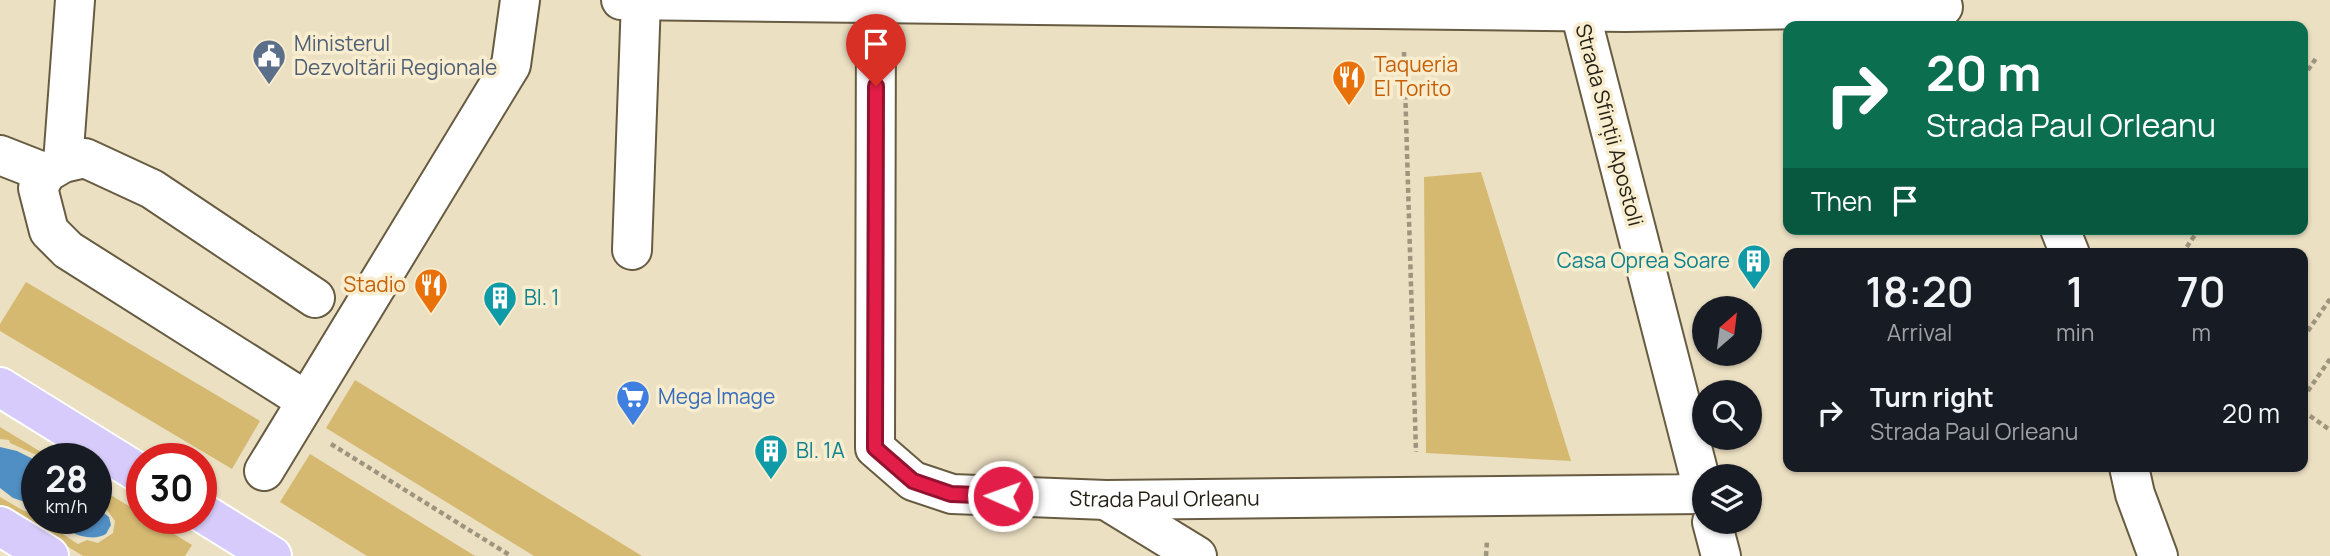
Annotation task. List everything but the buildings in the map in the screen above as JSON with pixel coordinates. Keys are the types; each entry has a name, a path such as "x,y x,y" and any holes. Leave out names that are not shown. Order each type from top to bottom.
{"main road":[{"path":"0,387 126,465"},
{"path":"217,522 272,556"},
{"path":"0,526 49,556"}],"street":[{"path":"75,0 54,168 38,188 49,231 68,250 305,400"},
{"path":"264,471 511,65 520,0"},
{"path":"621,0 1947,11"},
{"path":"632,250 641,0"},
{"name":"Strada Paul Orleanu","path":"876,3 875,448 913,481 951,494 1106,500 1692,494"},
{"name":"Strada Sfinții Apostoli","path":"1578,6 1696,464"},
{"path":"0,155 54,168 85,158 152,189 315,298"},
{"path":"2130,472 2135,494 2158,556"},
{"path":"1106,500 1197,556"},
{"path":"1715,534 1721,556"}],"path":[{"path":"1403,43 1416,495"},
{"path":"2308,70 2317,57"},
{"path":"2308,331 2330,299"},
{"path":"2308,391 2330,359"},
{"path":"2308,415 2330,430"}],"shaded area":[{"path":"1481,172 1571,461 1426,453 1424,177"},
{"path":"26,282 260,421 232,469 217,460 217,443 188,443 0,331 0,324"},
{"path":"355,380 642,556 534,556 326,428"},
{"path":"0,427 26,443 21,443 21,448 9,440 0,439"},
{"path":"310,454 475,556 367,556 280,502"},
{"path":"112,496 126,504 126,534 174,534 192,545 185,556 83,556 47,534 63,534 78,544 87,540 98,543 113,533 115,521 112,517"},
{"path":"0,497 21,509 21,518 0,505"}],"water":[{"path":"0,447 21,453 21,501 0,488"},
{"path":"76,534 106,534 100,537"}],"place":[{"name":"Ministerul Dezvoltării Regionale","path":"269,86"},
{"name":"Taqueria El Torito","path":"1349,107"},
{"name":"Casa Oprea Soare","path":"1754,291"},
{"name":"Stadio","path":"431,315"},
{"name":"Bl. 1","path":"500,328"},
{"name":"Mega Image","path":"633,427"},
{"name":"Bl. 1A","path":"771,481"}],"route":[{"path":"876,86 875,448 913,481 951,494 1003,496"}]}
